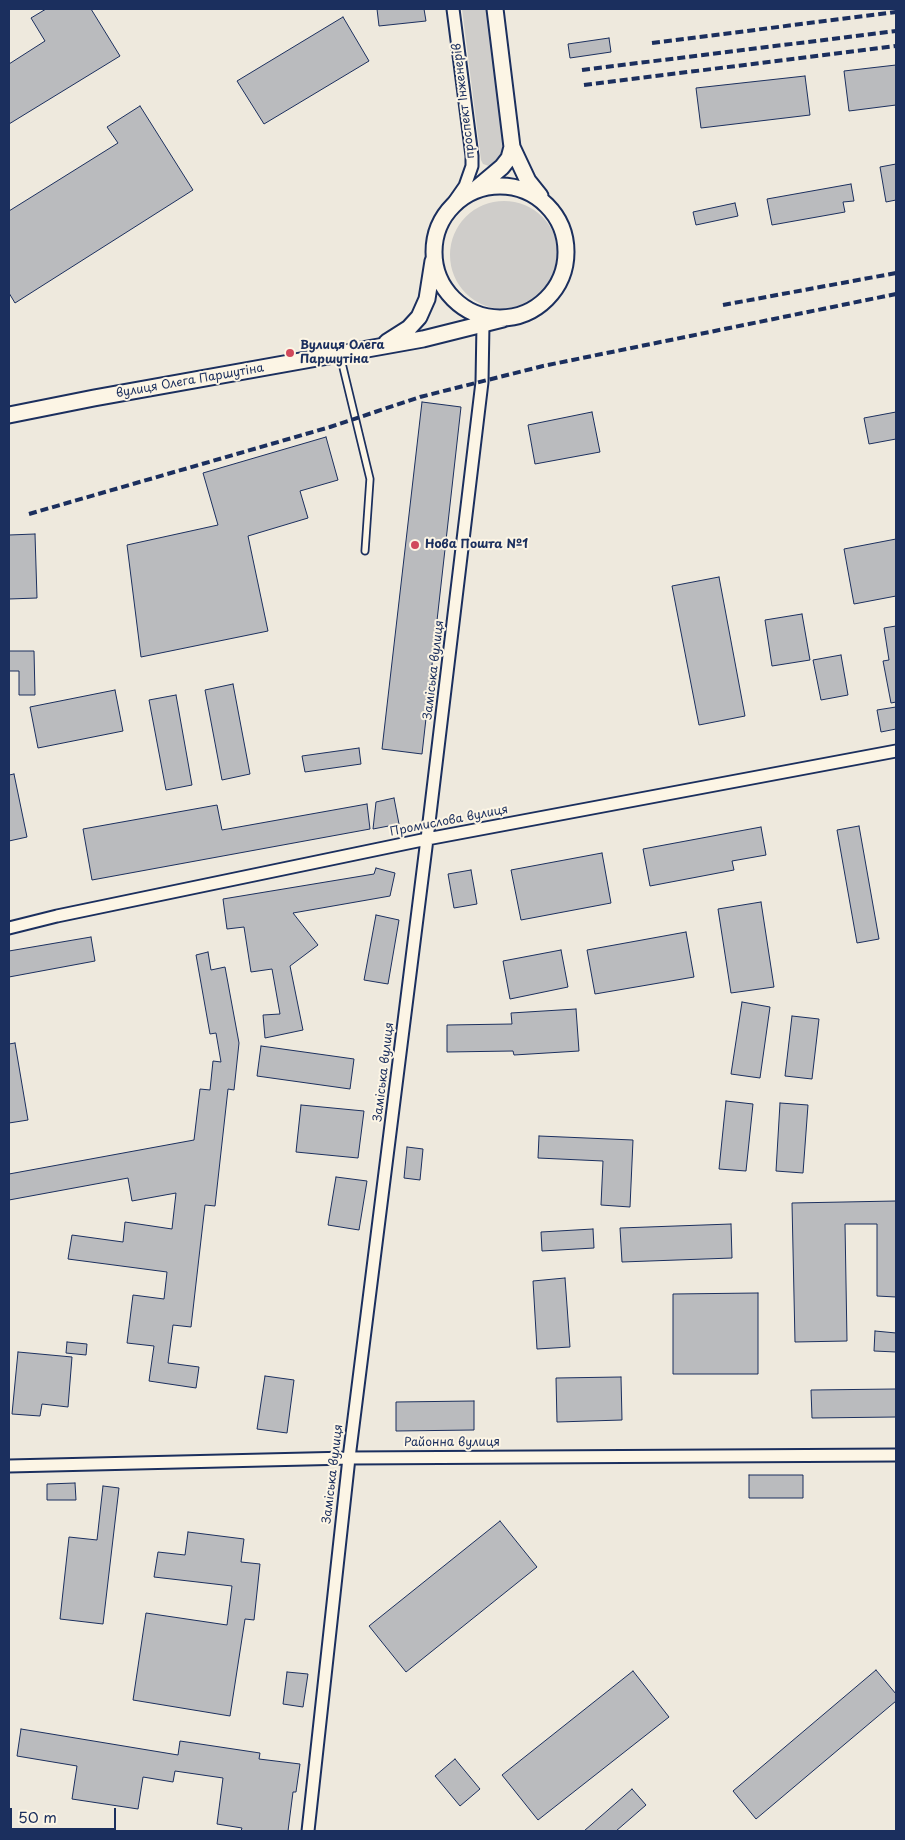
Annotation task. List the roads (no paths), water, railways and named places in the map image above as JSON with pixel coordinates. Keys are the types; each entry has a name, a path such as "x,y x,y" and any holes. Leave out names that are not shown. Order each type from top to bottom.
{"street":[{"name":"проспект Інженерів","path":"444,216 465,186 472,166 453,9"},
{"path":"495,9 512,146 528,180 559,222 565,237 566,261 558,284 543,303 522,314 503,319 481,320 462,306 447,291 437,272 434,251 436,236 444,216 454,205 502,167 509,158 512,146"},
{"path":"471,193 486,187 510,187 525,191 545,203"},
{"name":"вулиця Олега Паршутіна","path":"372,348 394,338 409,328 419,316 427,299 434,251"},
{"name":"вулиця Олега Паршутіна","path":"9,415 423,339 481,320"},
{"name":"Заміська вулиця","path":"308,1831 349,1458 482,382 481,320"},
{"name":"Промислова вулиця","path":"9,928 57,916 427,839 896,751"},
{"name":"Районна вулиця","path":"9,1466 349,1458 896,1455"}],"lane":[{"path":"340,354 370,479 365,552"}],"railway":[{"path":"652,43 896,12"},
{"path":"582,70 896,31"},
{"path":"584,85 896,46"},
{"path":"723,305 896,273"},
{"path":"29,514 330,427 420,397 543,366 896,294"}],"place":[{"name":"Вулиця Олега Паршутіна","path":"290,353"},
{"name":"Нова Пошта №1","path":"415,545"}]}
